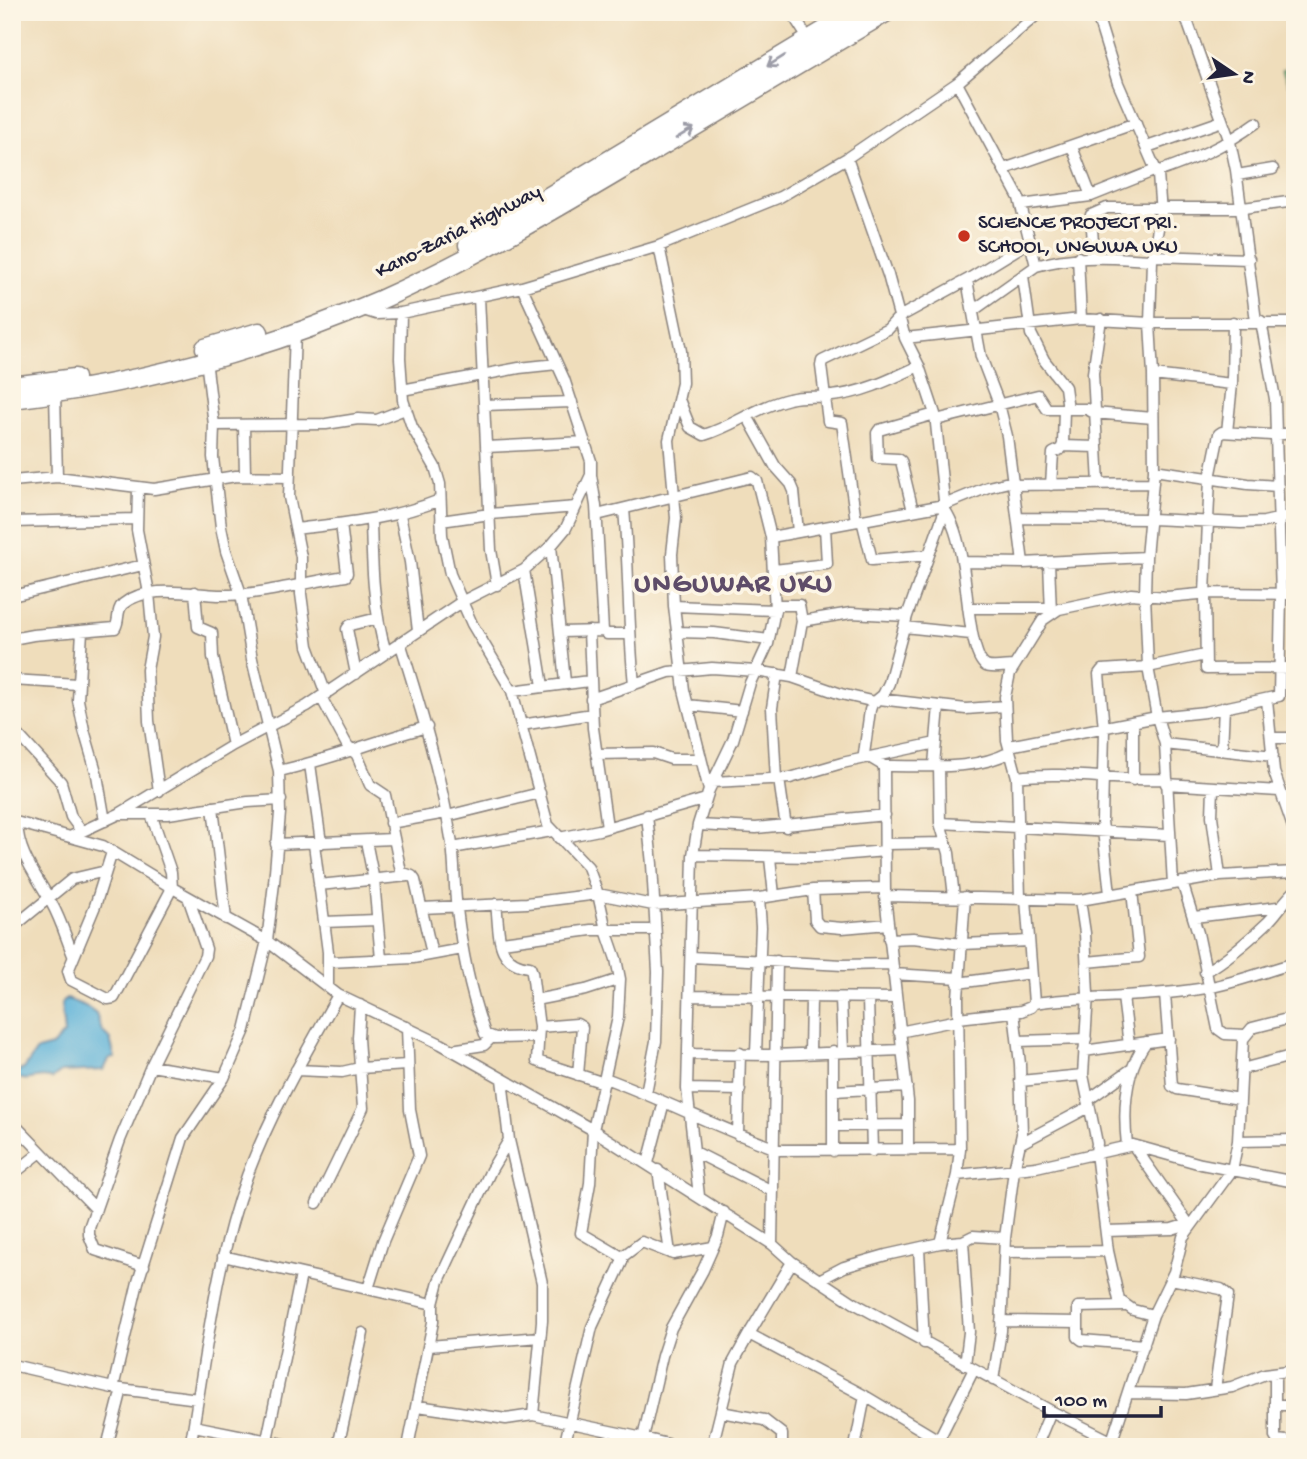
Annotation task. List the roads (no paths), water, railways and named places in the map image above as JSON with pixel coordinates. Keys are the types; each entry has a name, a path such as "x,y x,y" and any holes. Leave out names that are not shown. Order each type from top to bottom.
{"highway":[{"name":"Kano-Zaria Highway","path":"12,386 99,374 180,355 275,327 361,295 479,240 855,12"},
{"name":"Kano-Zaria Highway","path":"12,399 55,393 206,360 358,309 506,239 887,12"}],"street":[{"path":"791,12 809,40"},
{"path":"358,309 376,314 401,313 522,287 659,246 796,190 957,83 1040,12"},
{"path":"1096,12 1118,83 1157,171 1160,207 1153,258 1150,323 1154,470 1145,595 1148,667 1165,744 1169,835 1178,883 1194,917 1218,1029 1225,1034 1245,1035"},
{"path":"944,507 889,683 870,710 863,751 867,758 884,766 971,764 1001,757 1009,749 1157,717 1279,696 1281,595 1275,399 1259,321 1243,208 1230,142 1184,12"},
{"path":"957,83 1021,205 1035,266"},
{"path":"1147,147 1222,121"},
{"path":"1004,169 1136,123"},
{"path":"1021,205 1091,196 1200,157 1230,142 1256,123"},
{"path":"1072,147 1091,196"},
{"path":"847,158 888,275 905,338 919,366 935,417 944,507 953,525 963,562 971,634 985,665 1013,666"},
{"path":"1237,175 1273,169"},
{"path":"1094,256 1091,215 1107,208 1243,208 1288,202"},
{"path":"928,555 872,560 859,521 842,423 829,422 822,361 888,329 899,317 1029,242"},
{"path":"659,246 681,351 682,383 669,440 675,498 672,579 674,606 688,705 709,790"},
{"path":"974,310 1035,266 1078,257 1249,259"},
{"path":"1078,257 1081,319"},
{"path":"1023,276 1029,324 1036,347 1065,387 1063,446"},
{"path":"967,280 981,357 999,404 1007,436 1023,563"},
{"path":"522,287 557,364 591,461 597,515 603,631"},
{"path":"479,297 491,550 497,585"},
{"path":"401,313 400,358 405,409 435,467 440,484 441,521 447,566 472,624 512,691 540,793 556,834 587,867 617,959 620,979 618,1017 593,1130 590,1183 581,1233 622,1257"},
{"path":"905,338 1081,319 1150,323 1295,323"},
{"path":"1099,484 1093,373 1101,320"},
{"path":"1227,432 1232,384 1233,321"},
{"path":"295,332 289,497 301,557 307,646 324,696 352,751 357,755 370,785 385,795 401,872 412,876"},
{"path":"107,1447 132,1304 183,1138 224,1078 245,1030 272,911 281,800 279,771 252,659 242,594 226,551 215,480 214,425 206,360"},
{"path":"402,390 519,368 557,364"},
{"path":"679,399 690,427 704,435 722,429 768,405 790,398 824,396 874,386 919,366"},
{"path":"1153,375 1232,384"},
{"path":"55,393 57,477"},
{"path":"913,511 901,461 878,458 879,430 1038,395 1045,408 1087,409 1094,413 1153,418"},
{"path":"485,405 572,402"},
{"path":"214,425 326,424 358,419 377,420 405,409"},
{"path":"747,416 775,466 791,484 798,532"},
{"path":"244,426 245,475"},
{"path":"1295,433 1219,434 1210,478 1205,594 1205,667 1295,668"},
{"path":"486,447 585,442"},
{"path":"1051,485 1053,453 1063,446 1096,447"},
{"path":"1154,470 1278,486"},
{"path":"12,481 57,477 154,489 245,475 289,477"},
{"path":"77,834 119,814 233,745 324,696 463,601 524,570 551,546 566,528 591,475"},
{"path":"597,515 754,477 771,537 775,608 769,640 733,740 709,790 698,825 693,855 688,1089 699,1196"},
{"path":"771,537 944,507 988,487 1013,483 1153,484"},
{"path":"138,488 136,519 149,593 153,637 147,670 149,722 159,791"},
{"path":"296,528 371,520 400,514 440,500"},
{"path":"441,521 576,507"},
{"path":"624,509 629,564 629,634 634,684"},
{"path":"400,514 410,562 418,631"},
{"path":"1018,518 1241,523 1264,522 1295,515"},
{"path":"12,522 136,519"},
{"path":"371,520 378,618 386,653"},
{"path":"12,639 115,628 120,606 149,593 242,594 347,575 341,524"},
{"path":"774,570 827,564 829,560 825,527"},
{"path":"551,546 565,682"},
{"path":"963,562 1023,563 1146,557"},
{"path":"1034,1003 1017,828 1017,777 1005,726 1005,706 1007,682 1013,666 1042,620 1051,611 1049,562"},
{"path":"12,596 143,565"},
{"path":"524,570 542,686"},
{"path":"195,592 198,627 212,633 213,657 233,745"},
{"path":"968,608 1051,611 1131,594 1167,597 1205,594 1295,594"},
{"path":"674,606 799,606 802,621 792,677"},
{"path":"802,621 851,613 971,634"},
{"path":"356,674 347,629 350,625 378,618"},
{"path":"82,631 77,684 104,821"},
{"path":"589,631 592,714 607,827"},
{"path":"561,632 603,631 607,634 629,634"},
{"path":"677,632 714,633 769,640"},
{"path":"400,642 426,727 446,814 468,983 485,1034 491,1038"},
{"path":"1110,894 1101,789 1104,778 1104,729 1100,671 1148,667 1205,654"},
{"path":"591,699 682,669 712,668 792,677 841,694 877,701 967,709 1005,706"},
{"path":"777,674 772,708 778,779 786,827"},
{"path":"12,680 77,684"},
{"path":"512,691 589,681"},
{"path":"1267,700 1274,772 1279,790 1291,807 1295,833"},
{"path":"688,705 742,711"},
{"path":"939,706 936,765 940,823 959,897 962,944 958,1019 960,1149 957,1175 940,1243"},
{"path":"1222,750 1224,707"},
{"path":"521,725 592,714"},
{"path":"1133,722 1133,780"},
{"path":"279,771 310,764 426,727"},
{"path":"12,728 61,782 77,834"},
{"path":"1271,738 1295,738"},
{"path":"452,848 607,827 647,815 709,790 778,779 936,743"},
{"path":"1165,744 1273,756"},
{"path":"596,754 653,753 671,759 701,759"},
{"path":"310,764 319,885 329,962 328,987"},
{"path":"884,766 885,892 907,1087 908,1150"},
{"path":"1017,777 1058,774 1166,781 1213,788 1279,790"},
{"path":"1213,788 1212,816 1220,876"},
{"path":"390,823 446,814 540,793"},
{"path":"119,814 168,814 281,800"},
{"path":"212,807 226,919"},
{"path":"112,852 95,906 68,971 71,980 103,998 114,998 172,888 171,872 152,814"},
{"path":"646,1093 657,1022 658,972 647,815"},
{"path":"698,825 728,828 786,827 885,815"},
{"path":"73,955 48,897 25,859 15,822 77,834 97,843 267,942 338,995 451,1050 648,1163 772,1244 792,1262 854,1303 1110,1443 1123,1447"},
{"path":"940,823 1169,835"},
{"path":"276,844 394,839"},
{"path":"366,841 374,881 381,959"},
{"path":"693,855 770,858 946,842"},
{"path":"770,858 774,895"},
{"path":"12,928 72,879 106,871"},
{"path":"422,908 527,903 598,894 653,905 759,898 813,890 1080,900 1220,876 1295,872"},
{"path":"319,885 412,876"},
{"path":"412,876 432,954"},
{"path":"813,890 815,920 820,926 842,928 888,924"},
{"path":"1087,962 1139,957 1132,891"},
{"path":"1205,972 1224,960 1267,923 1278,907 1295,891"},
{"path":"144,1266 95,1250 89,1235 120,1140 151,1066 205,956 206,949 188,897"},
{"path":"756,1053 760,960 759,898"},
{"path":"1080,900 1085,933 1088,998 1083,1075 1097,1143 1108,1251 1116,1292 1125,1306"},
{"path":"496,904 504,955 515,965 531,968 536,1000 537,1061 646,1093 690,1115 774,1149 960,1149"},
{"path":"1194,917 1278,907"},
{"path":"324,922 377,920"},
{"path":"502,942 606,930 654,930"},
{"path":"889,939 913,938 962,944 1029,941"},
{"path":"329,962 462,949"},
{"path":"691,957 892,969 959,981 1031,973"},
{"path":"772,1244 776,961"},
{"path":"899,1032 958,1019 1014,1012 1031,1007 1034,1003 1165,994 1209,988 1295,963"},
{"path":"536,1000 586,990 620,979"},
{"path":"1165,994 1170,1082 1174,1088 1240,1099"},
{"path":"190,1447 223,1256 247,1177 273,1113 338,995"},
{"path":"690,996 895,998"},
{"path":"1123,996 1129,1045"},
{"path":"810,1052 811,999"},
{"path":"833,1151 834,1091 841,999"},
{"path":"868,999 872,1151"},
{"path":"317,1203 363,1108 358,1038 360,1005"},
{"path":"993,1380 1001,1321 1005,1238 1014,1170 1021,1143 1018,1041 1014,1012"},
{"path":"1110,1443 1121,1419 1153,1315 1171,1279 1183,1237 1189,1225 1223,1186 1232,1170 1238,1141 1245,1035 1252,1028 1295,1017"},
{"path":"451,1050 484,1045 491,1038 577,1024 582,1027 578,1075"},
{"path":"368,1289 383,1241 419,1156 410,1110 407,1027"},
{"path":"1018,1041 1086,1039"},
{"path":"1084,1051 1169,1039"},
{"path":"1146,1042 1130,1070 1126,1132 1130,1145 1189,1225"},
{"path":"688,1054 774,1055 902,1050"},
{"path":"738,1135 740,1053"},
{"path":"1241,1069 1295,1055"},
{"path":"296,1070 342,1072 407,1065"},
{"path":"151,1066 224,1078"},
{"path":"1021,1143 1088,1103 1130,1070"},
{"path":"1020,1081 1083,1075"},
{"path":"502,1079 509,1140 542,1283 533,1415"},
{"path":"834,1091 907,1087"},
{"path":"688,1089 740,1090"},
{"path":"648,1163 664,1102"},
{"path":"12,1122 96,1209"},
{"path":"833,1126 908,1125"},
{"path":"408,1447 418,1406 434,1314 433,1304 439,1281 491,1170 509,1140"},
{"path":"1238,1141 1295,1140"},
{"path":"957,1175 1065,1162 1130,1145 1201,1164 1295,1182"},
{"path":"12,1175 41,1152"},
{"path":"695,1152 772,1191"},
{"path":"659,1170 670,1254"},
{"path":"643,1438 671,1328 713,1247 724,1212"},
{"path":"1106,1231 1172,1229 1189,1225"},
{"path":"819,1280 866,1259 940,1243 963,1241 973,1236 1005,1238"},
{"path":"749,1334 865,1396 936,1443 970,1367 963,1241"},
{"path":"564,1447 592,1327 622,1257 642,1242 670,1254 713,1247"},
{"path":"919,1248 924,1343"},
{"path":"1006,1252 1108,1251"},
{"path":"223,1256 433,1304"},
{"path":"712,1447 733,1363 792,1262"},
{"path":"268,1440 301,1275"},
{"path":"1171,1279 1220,1289 1228,1295 1215,1389"},
{"path":"1144,1345 1082,1340 1078,1337 1077,1309 1125,1306 1153,1315"},
{"path":"1001,1321 1078,1322"},
{"path":"338,1447 363,1333"},
{"path":"429,1346 540,1337"},
{"path":"12,1366 118,1388 198,1399"},
{"path":"1129,1392 1186,1394 1232,1387 1275,1373 1295,1370"},
{"path":"1275,1373 1275,1437 1277,1440 1295,1442"},
{"path":"855,1447 865,1396"},
{"path":"1275,1405 1295,1405"},
{"path":"418,1406 506,1419 533,1415 680,1447"},
{"path":"1036,1447 1051,1411"},
{"path":"721,1412 764,1420 782,1434 782,1447"},
{"path":"194,1426 299,1447"}],"water":[{"path":"67,999 96,1014 102,1031 110,1039 115,1058 109,1059 104,1070 61,1072 52,1079 17,1077 16,1072 24,1069 37,1050 52,1046 64,1034 61,1004"}],"place":[{"name":"SCIENCE PROJECT PRI. SCHOOL, UNGUWA UKU","path":"964,236"}],"district":[{"name":"UNGUWAR UKU","path":"734,585"}]}
